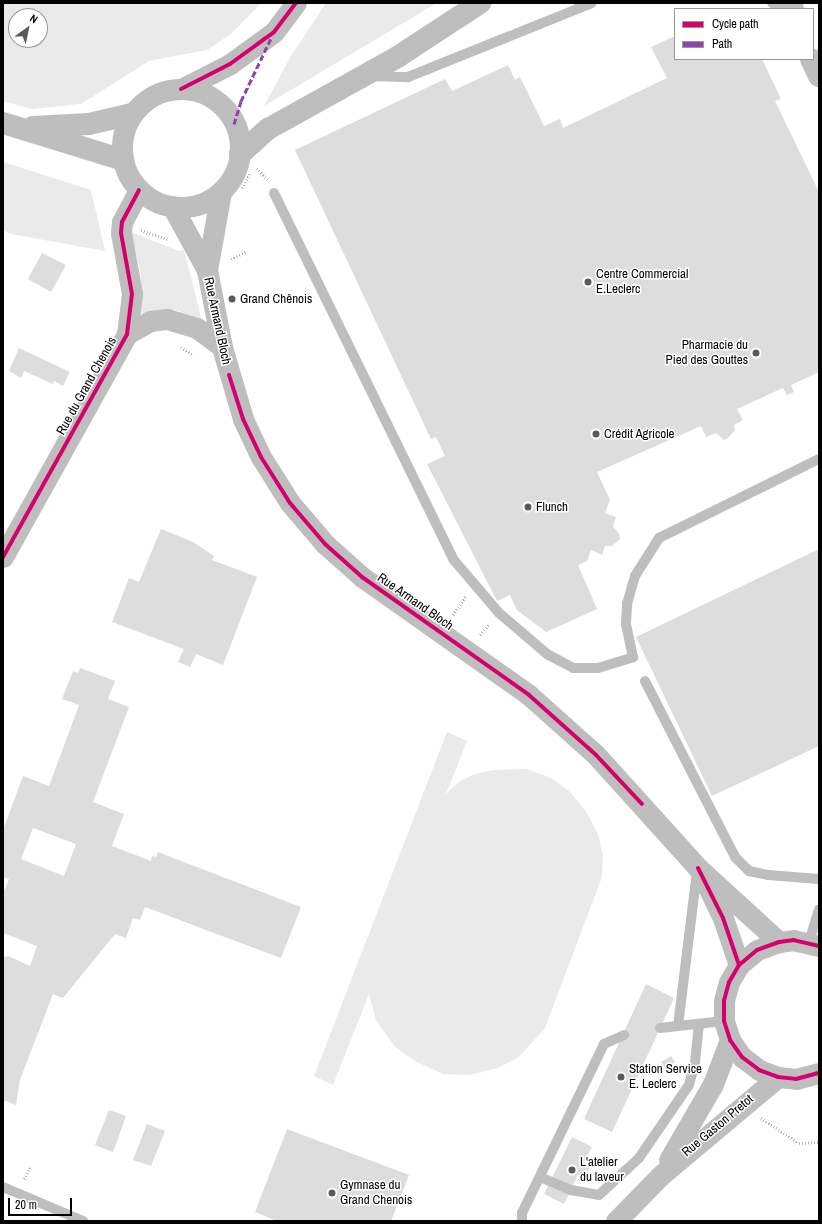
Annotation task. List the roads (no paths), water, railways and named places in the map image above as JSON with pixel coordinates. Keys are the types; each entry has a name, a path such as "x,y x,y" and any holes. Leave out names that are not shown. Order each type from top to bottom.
{"main road":[{"path":"240,154 268,129 363,76 480,3"}],"street":[{"path":"181,89 199,92 216,100 230,115 238,134 240,154 230,181 230,192 206,202 190,206 172,206 154,201 139,190 129,176 123,160 123,136 132,114 146,101 162,92 181,89 230,64 274,32 296,3"},
{"path":"11,125 90,124 132,114"},
{"path":"11,125 123,160"},
{"name":"Rue du Grand Chenois","path":"3,557 127,334 132,294 121,233 122,222 139,190"},
{"name":"Rue Armand Bloch","path":"207,270 230,192"},
{"name":"Rue Armand Bloch","path":"172,206 207,270 222,347 243,419 261,457 290,503 325,544 362,577 529,695 596,755 698,868 779,942"},
{"path":"127,334 150,321 167,319 197,328 222,347"},
{"name":"Rue Armand Bloch","path":"698,868 723,918 739,965"},
{"name":"Rue Gaston Pretot","path":"660,1176 713,1084 727,1031 726,995 729,982 739,965 757,950 779,942 814,944"},
{"path":"727,1031 742,1057 759,1070 778,1077 796,1079 818,1075"},
{"name":"Rue Gaston Pretot","path":"616,1221 660,1176 778,1077"}],"lane":[{"path":"363,76 408,77 592,3"},
{"path":"274,193 453,559 499,614 547,654 581,669 598,668 633,657 626,624 627,604 635,576 659,538 819,459"},
{"path":"645,681 735,857 750,871 768,875 819,879"},
{"path":"678,1026 698,868"},
{"path":"814,944 819,910"},
{"path":"540,1177 571,1190 599,1195 639,1158 689,1085 695,1062 699,1024"},
{"path":"660,1028 699,1024 727,1031"},
{"path":"522,1221 522,1213 604,1044 624,1034"},
{"path":"3,1188 83,1221"}],"place":[{"name":"Centre Commercial E.Leclerc","path":"588,282"},
{"name":"Grand Chênois","path":"232,299"},
{"name":"Pharmacie du Pied des Gouttes","path":"756,353"},
{"name":"Crédit Agricole","path":"596,434"},
{"name":"Flunch","path":"528,507"},
{"name":"Station Service E. Leclerc","path":"621,1077"},
{"name":"L'atelier du laveur","path":"572,1170"},
{"name":"Gymnase du Grand Chenois","path":"332,1193"}]}
